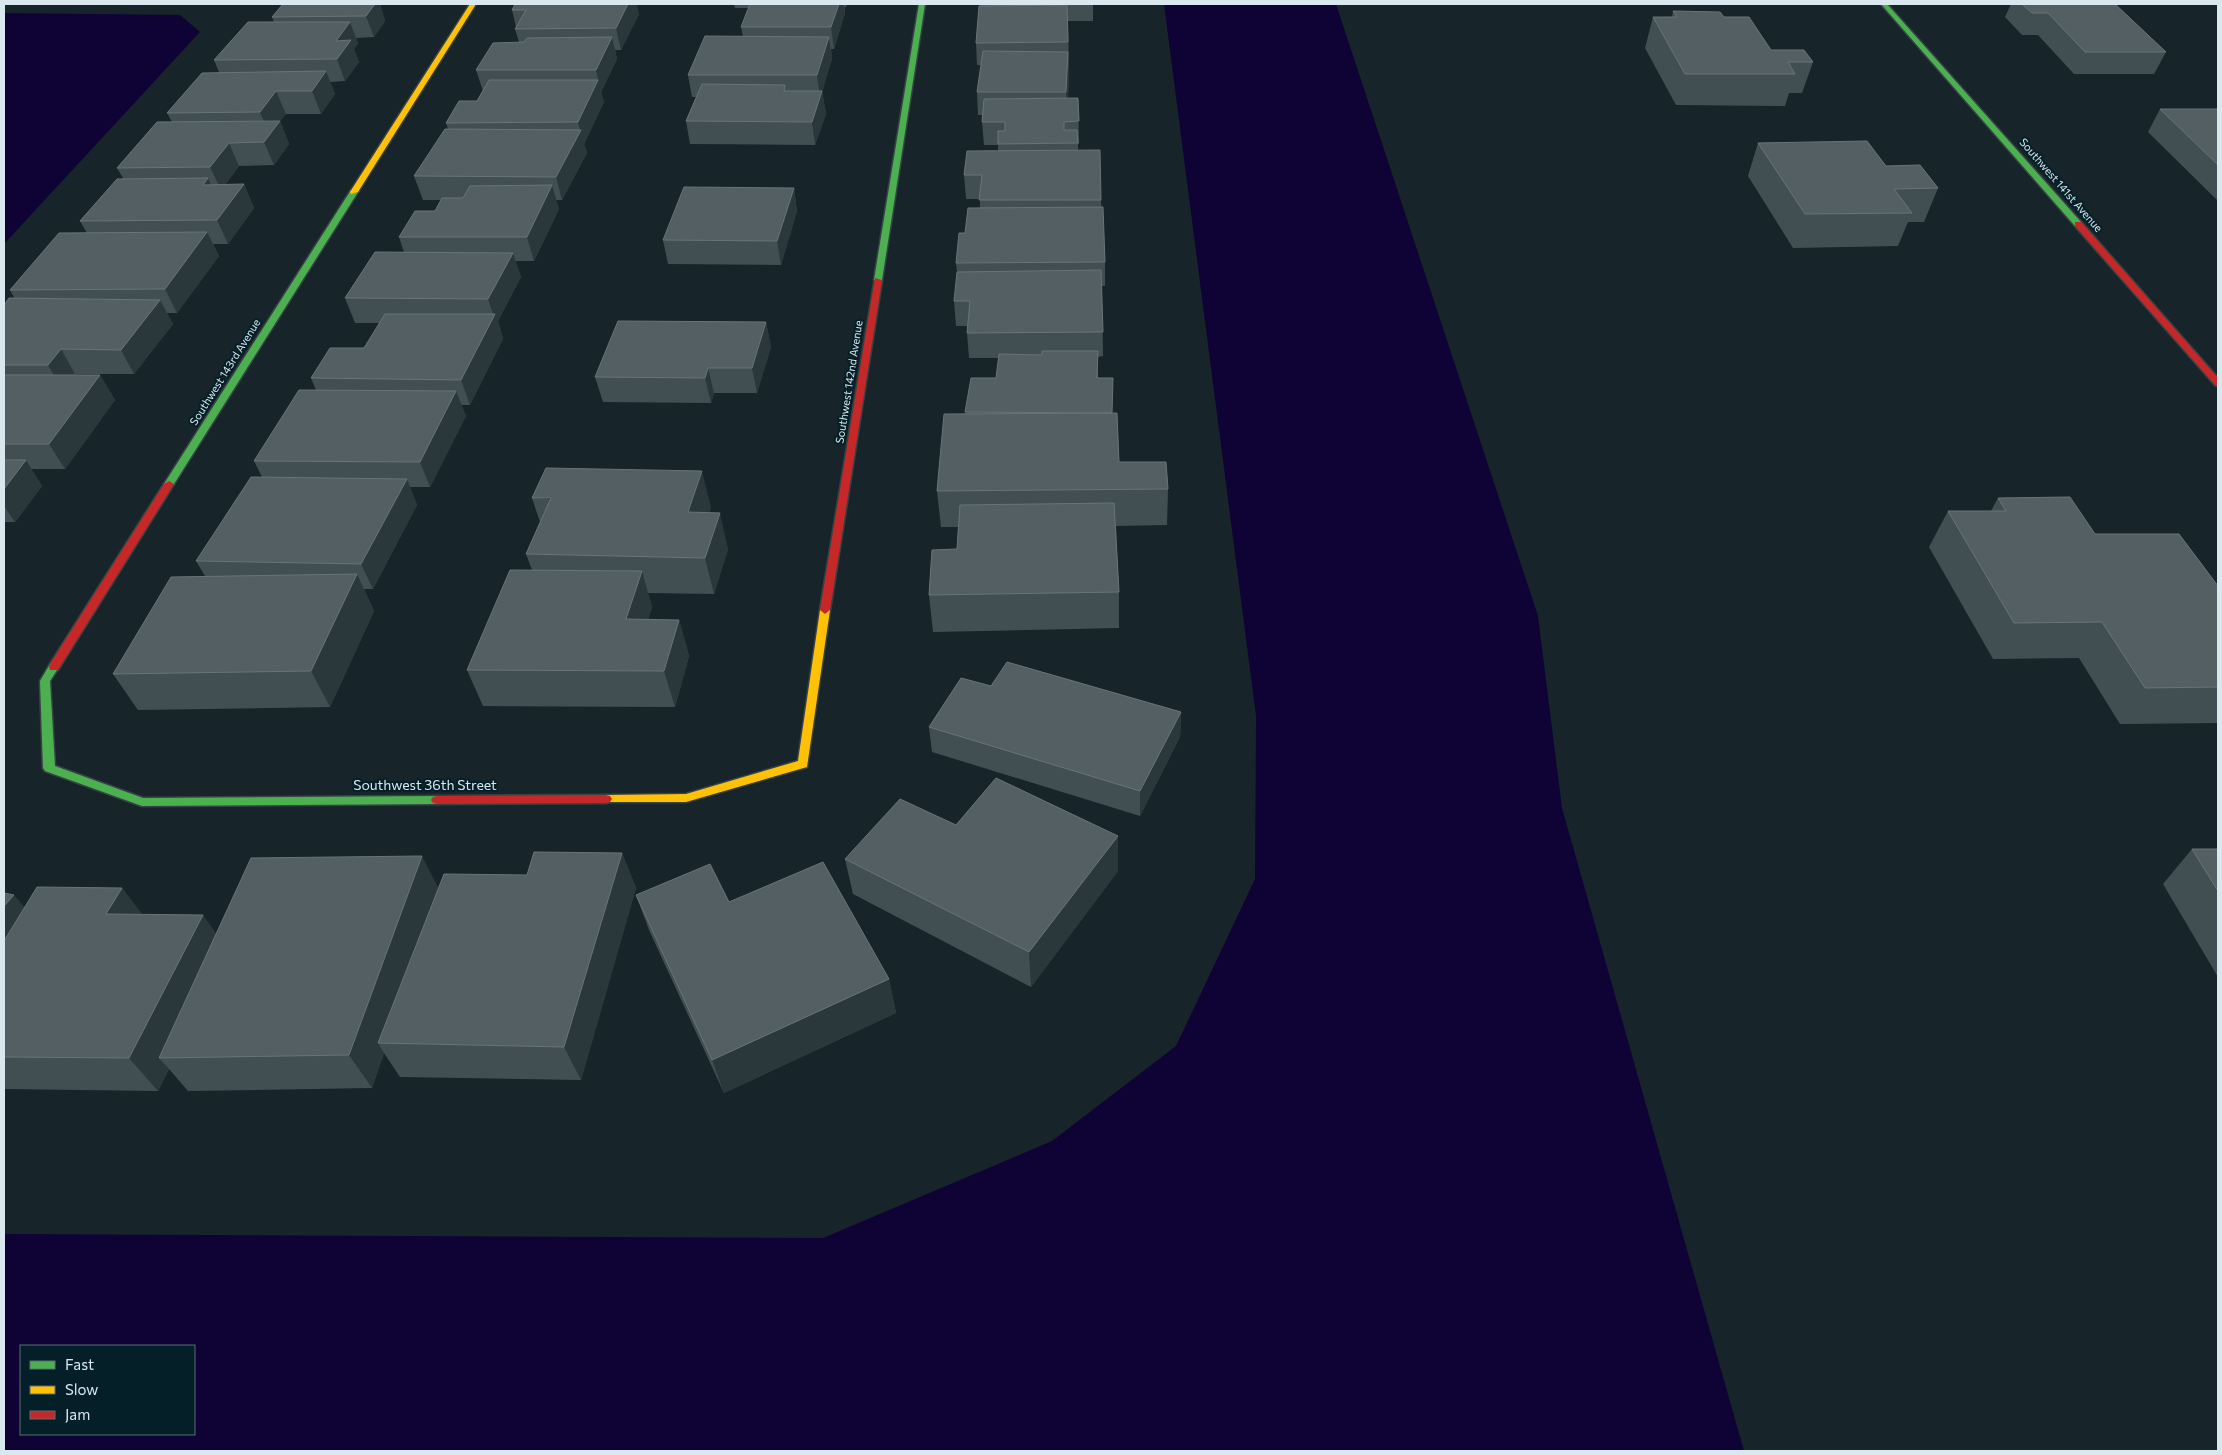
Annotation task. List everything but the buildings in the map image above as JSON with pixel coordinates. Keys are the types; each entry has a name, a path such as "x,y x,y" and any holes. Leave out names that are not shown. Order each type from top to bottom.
{"street":[{"name":"Southwest 143rd Avenue","path":"49,768 46,681 473,4"},
{"name":"Southwest 142nd Avenue","path":"802,764 922,4"},
{"name":"Southwest 141st Avenue","path":"1884,4 2218,383"},
{"name":"Southwest 36th Street","path":"49,768 142,802 152,802 686,798 802,764"}],"shaded area":[{"path":"1164,4 1336,4 1538,616 1562,808 1744,1451 4,1451 4,1234 823,1238 1052,1141 1176,1046 1255,879 1256,716"},
{"path":"4,13 180,15 200,32 4,244"}],"traffic: fast":[{"path":"878,280 922,4"},
{"path":"1884,4 2078,224"},
{"path":"169,484 354,192"},
{"path":"54,667 45,681 49,768 142,802 437,800"}],"traffic: slow":[{"path":"354,192 473,4"},
{"path":"606,799 686,798 803,764 825,610"}],"traffic: jam":[{"path":"2078,224 2218,383"},
{"path":"825,610 878,280"},
{"path":"54,667 169,484"},
{"path":"437,800 606,799"}]}
